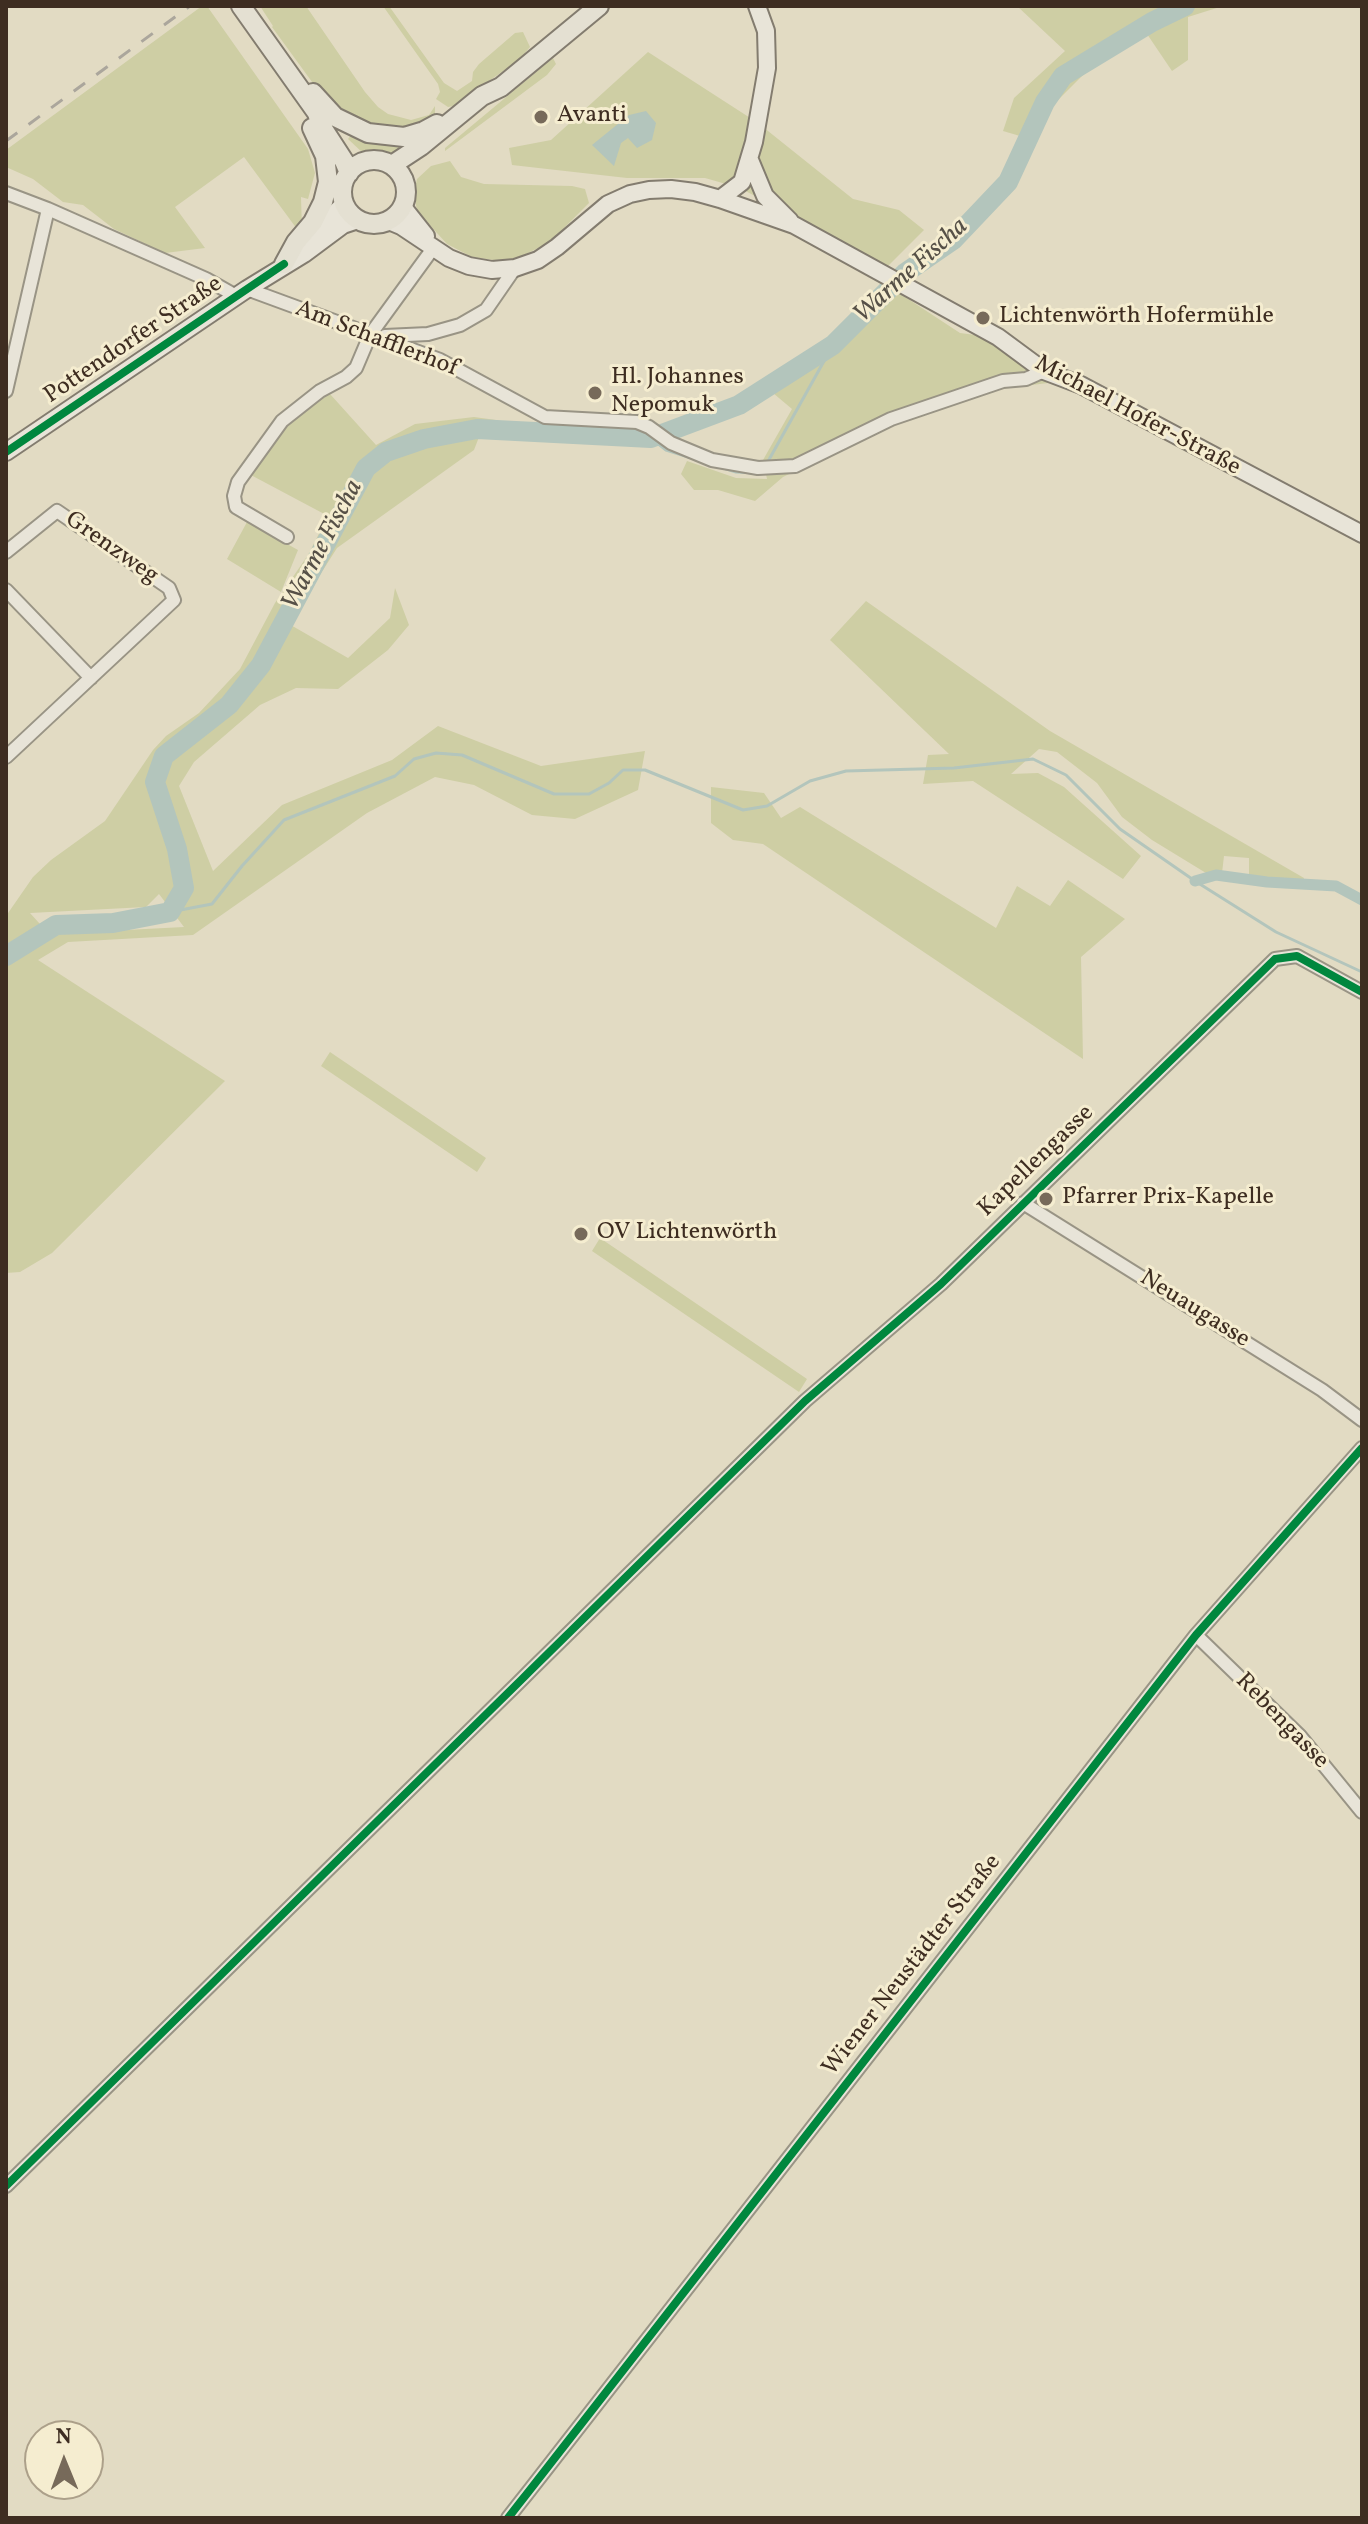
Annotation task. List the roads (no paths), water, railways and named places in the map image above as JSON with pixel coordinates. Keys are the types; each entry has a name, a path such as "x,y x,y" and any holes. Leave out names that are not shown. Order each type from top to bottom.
{"main road":[{"path":"241,6 317,113 326,120 356,167"},
{"path":"297,85 314,94 345,123 380,136 414,135 501,87 599,6"},
{"path":"720,199 742,182 750,160 767,68 766,31 757,6"},
{"path":"284,264 296,242 313,222 328,182 325,156 298,106 297,85"},
{"path":"405,182 414,167 482,109 501,87"},
{"path":"392,165 411,154 471,105"},
{"path":"373,160 392,165 405,182 403,207 389,221 379,224 358,220 344,204 342,188 356,167 373,160"},
{"path":"750,160 765,196 794,225"},
{"path":"389,221 449,258 492,270 515,268 538,260 608,204 649,190 695,192 794,225"},
{"name":"Pottendorfer Straße","path":"284,264 344,204"},
{"path":"403,207 434,247"},
{"name":"Pottendorfer Straße","path":"6,452 241,292 304,254 343,225 358,220"},
{"name":"Michael Hofer-Straße","path":"794,225 998,337 1044,371 1081,385 1362,534"}],"street":[{"name":"Am Schafflerhof","path":"6,193 220,287 440,360 545,417 637,422 671,443 712,460 763,468 795,466 891,419 1003,381 1026,379 1044,371"},
{"path":"6,391 12,335 48,209"},
{"path":"287,537 236,507 234,496 238,482 282,421 356,368 370,335 434,247"},
{"path":"370,335 397,337 428,334 460,325 486,310 515,268"},
{"name":"Grenzweg","path":"6,552 57,511 169,588 174,600 91,678"},
{"path":"6,590 91,678 6,757"},
{"name":"Kapellengasse","path":"6,2186 805,1401 941,1284 1275,959 1297,956 1362,992"},
{"name":"Neuaugasse","path":"1023,1203 1322,1390 1362,1420"},
{"name":"Wiener Neustädter Straße","path":"508,2518 1196,1635 1362,1448"},
{"name":"Rebengasse","path":"1196,1635 1300,1736 1362,1812"}],"waterway":[{"name":"Warme Fischa","path":"6,956 56,925 113,923 170,912 184,888 177,849 155,782 164,756 229,705 261,665 366,468 386,452 424,439 477,429 651,438 739,405 833,345 905,273 953,240 1008,182 1045,102 1063,76 1152,22 1185,6"},
{"path":"766,465 833,345"},
{"path":"651,438 666,450 698,460"},
{"path":"720,467 756,473"},
{"path":"170,912 212,904 284,820 395,776 414,759 436,753 462,755 554,794 589,794 609,783 623,770 645,770 743,810 767,806 810,781 846,771 954,768 1033,759 1066,775 1120,829 1195,881 1276,932 1362,972"},
{"path":"1195,881 1216,875 1336,886 1362,900"}],"railway":[{"path":"6,141 190,6"}],"place":[{"name":"Avanti","path":"541,117"},
{"name":"Lichtenwörth Hofermühle","path":"983,318"},
{"name":"Hl. Johannes Nepomuk","path":"595,393"},
{"name":"Pfarrer Prix-Kapelle","path":"1046,1199"},
{"name":"OV Lichtenwörth","path":"581,1234"}]}
